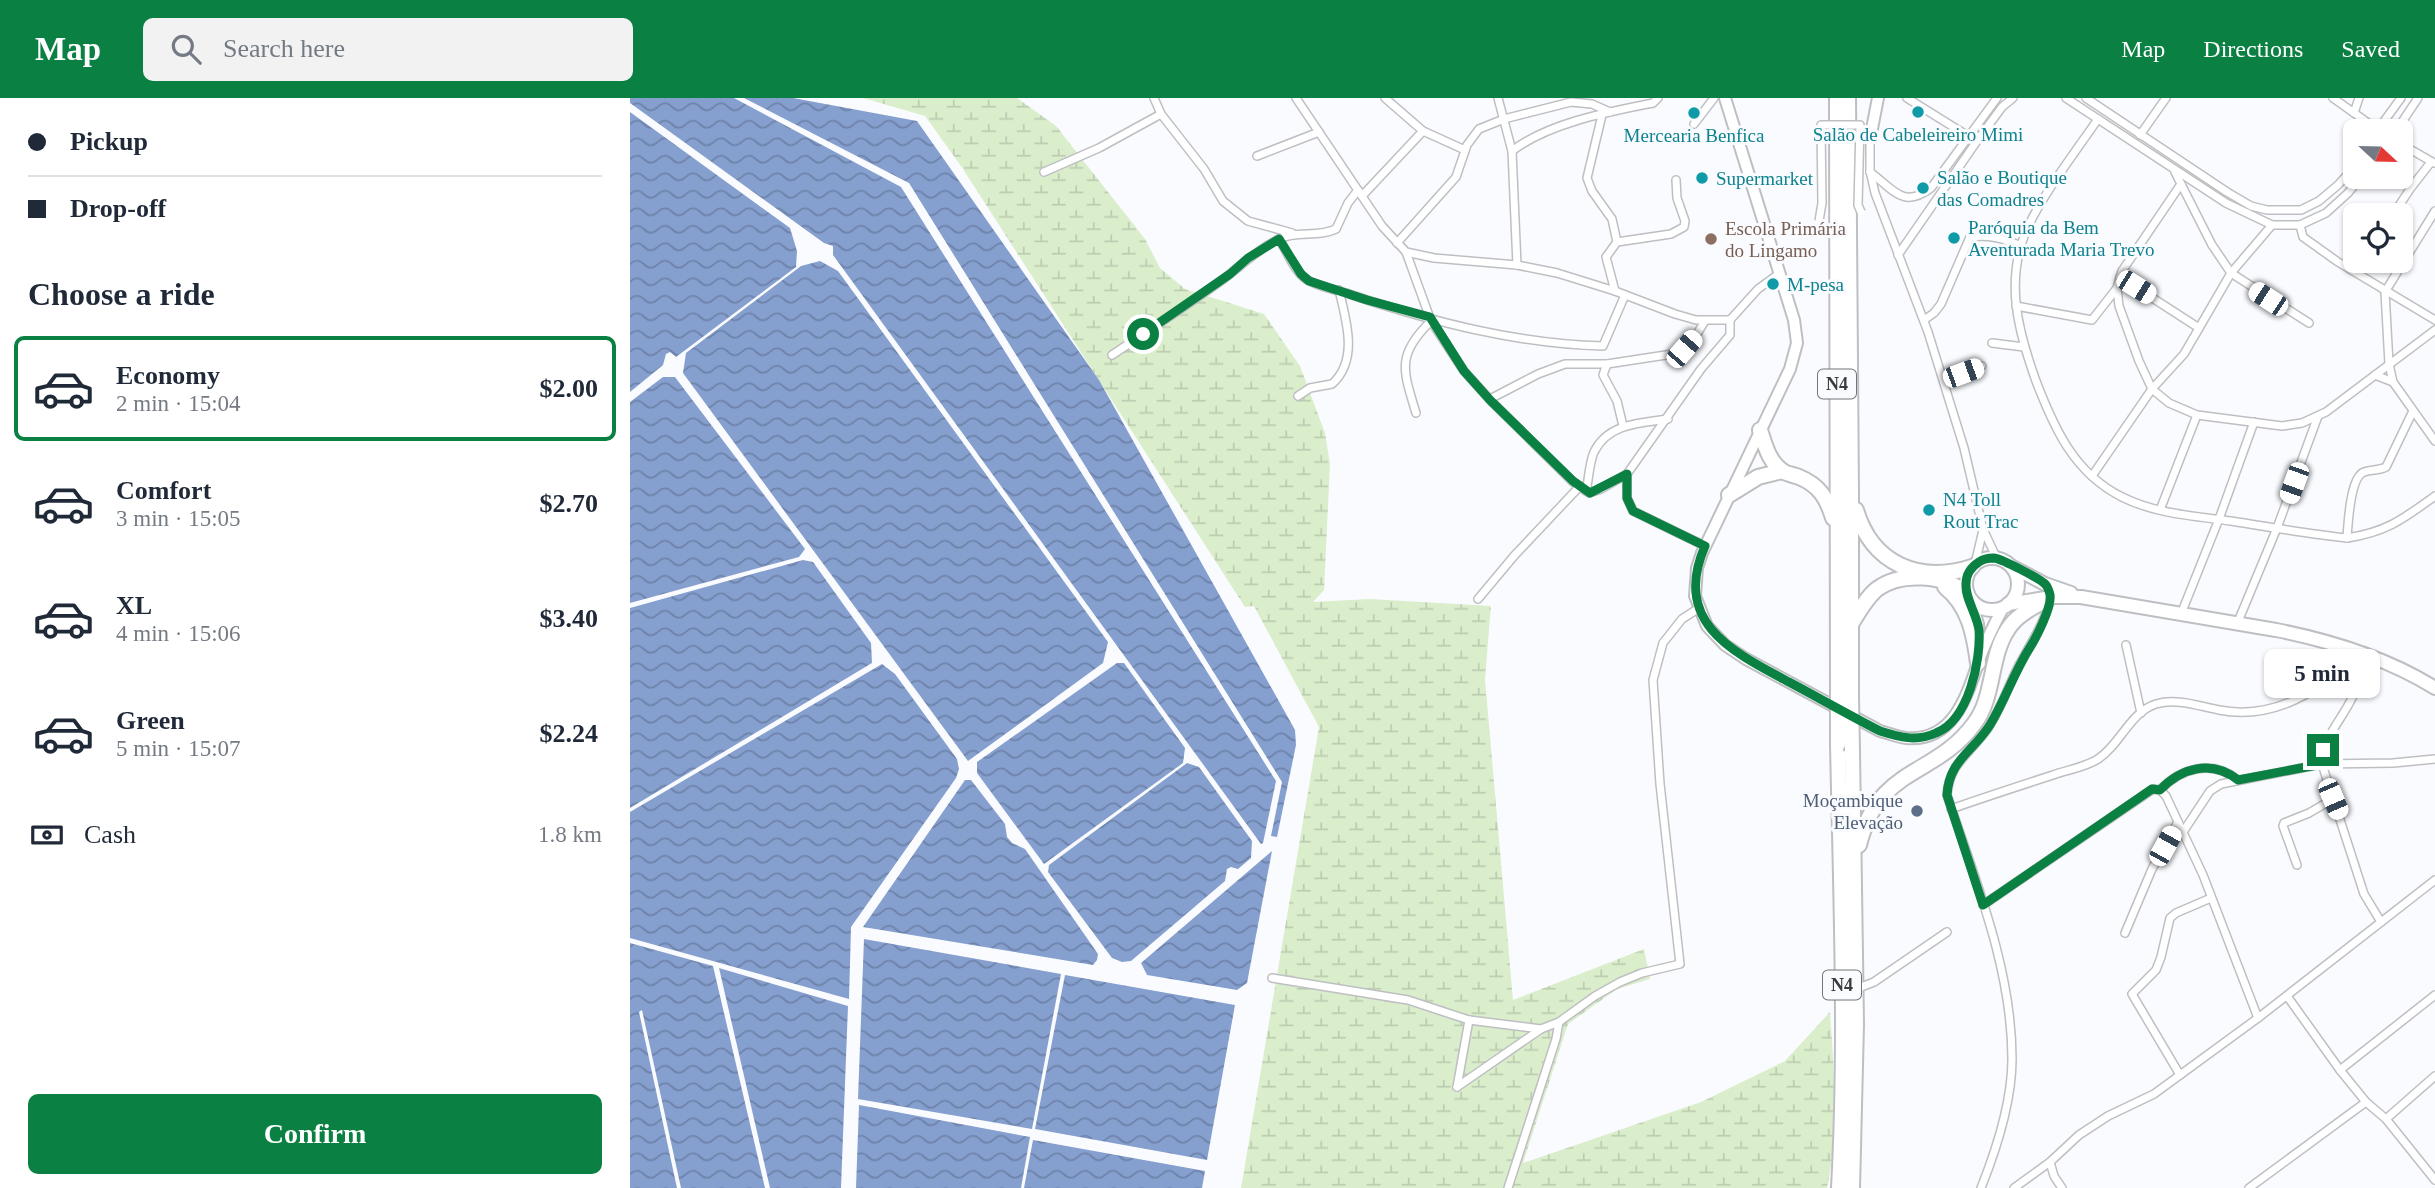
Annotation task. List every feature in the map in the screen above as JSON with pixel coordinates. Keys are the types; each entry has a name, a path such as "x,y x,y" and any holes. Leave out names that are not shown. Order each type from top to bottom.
{"highway":[{"name":"N4","path":"1837,98 1836,540 1844,694 1852,751 1856,989 1852,1188"},
{"name":"N4","path":"1839,1188 1843,1115 1843,1022 1838,744 1850,626 1848,98"},
{"path":"1760,430 1769,456 1782,471 1802,478 1820,490 1829,506 1836,540"},
{"path":"1729,495 1758,477 1782,471"},
{"path":"1851,495 1860,526 1867,537 1880,554 1899,566 1921,572 1958,572 1973,566"},
{"path":"1850,626 1871,594 1880,587 1913,577 1954,585 1969,598"},
{"path":"1926,579 1947,587 1963,604 1976,645 1978,663"},
{"path":"1854,863 1862,830 1871,811 1885,792 1902,778 1952,747 1982,713 2008,629 2048,590"}],"main road":[{"path":"1725,98 1794,320 1797,343 1790,369 1705,546 1695,580 1695,596 1707,626 1746,659 1880,731 1903,738 1918,738 1936,733 1952,720 1969,693 1991,630 2018,587 2016,574 2003,561"},
{"path":"1870,139 1878,98"},
{"path":"1978,663 1978,624 1966,580 1973,566 1988,558 2003,561 2048,590 2306,636 2369,655 2435,688"},
{"path":"1969,598 1982,609 1989,611 2048,590"}],"street":[{"path":"1154,98 1161,114 1204,169 1223,201 1248,221 1293,233 1313,235 1336,229 1348,203 1423,131"},
{"path":"1296,98 1360,193 1406,252 1430,319 1464,371 1490,400 1590,493 1627,474 1702,369 1730,335 1731,320 1758,289 1780,273"},
{"path":"1385,98 1423,131 1465,150"},
{"path":"1498,98 1512,151 1517,265"},
{"path":"1512,151 1528,139 1547,131 1606,113 1653,103 1658,98"},
{"path":"1694,124 1714,98"},
{"path":"1907,98 1968,136"},
{"path":"1870,171 1903,197 1913,199 1931,188 1997,98"},
{"path":"1898,256 1977,141 2002,107 2013,98"},
{"path":"2066,98 2175,172 2246,215 2272,225 2300,225 2326,213 2351,189"},
{"path":"2086,98 2251,206 2267,210 2301,210 2319,201 2343,179"},
{"path":"2140,135 2166,98"},
{"path":"2333,98 2362,119"},
{"path":"2354,113 2359,98"},
{"path":"2386,119 2401,98"},
{"path":"2404,119 2418,98"},
{"path":"1398,243 1456,177 1465,150 1479,129 1504,119 1571,102 1592,104 1606,113"},
{"path":"1606,113 1587,178 1592,191 1612,219 1617,242"},
{"path":"1044,172 1099,148 1161,114"},
{"path":"2098,119 2034,216 2022,246 2015,282 2024,347 2050,418 2064,446 2092,476 2120,496 2160,510 2277,528 2347,538 2364,536 2394,526 2433,500"},
{"path":"1819,221 1822,203 1821,125 1860,125 1858,205 1861,212"},
{"path":"1257,156 1319,132"},
{"path":"1870,139 1870,171 1875,193 1944,380 1964,448 1983,529 2003,561"},
{"path":"2401,203 2433,163 2413,151"},
{"path":"2175,172 2212,244 2231,273 2309,323"},
{"path":"1615,291 1606,257 1617,242 1671,234 1684,227 1676,180"},
{"path":"2181,184 2120,277 2117,288 2119,306 2152,389 2169,403 2197,415 2282,426 2302,424 2318,416 2435,330"},
{"path":"2435,211 2385,292 2389,364 2393,382 2435,441"},
{"path":"2092,476 2152,389 2184,354 2231,273 2272,225"},
{"path":"2300,225 2303,237 2309,242 2385,292 2435,320"},
{"path":"1112,355 1196,299 1248,258 1293,233"},
{"path":"1924,320 1941,304 1970,237 1999,237 2022,246"},
{"path":"1279,239 1304,278 1430,319 1542,343 1577,343 1601,347 1625,295"},
{"path":"1406,252 1434,258 1517,265 1557,273 1675,314 1705,321 1731,320"},
{"path":"2120,277 2199,328"},
{"path":"2017,306 2092,320 2117,288"},
{"path":"1298,396 1310,388 1332,384 1341,373 1349,336 1339,290"},
{"path":"1416,413 1405,379 1405,364 1408,348 1430,319"},
{"path":"1490,400 1551,368 1565,364 1607,364 1679,353 1695,337 1705,321"},
{"path":"1992,343 2024,347"},
{"path":"1607,364 1603,375 1617,401 1623,426"},
{"path":"1944,380 1982,366"},
{"path":"2375,375 2393,382"},
{"path":"2347,538 2351,500 2359,475 2365,471 2379,471 2386,467 2413,411"},
{"path":"2160,510 2197,415"},
{"path":"2237,624 2277,528 2318,416"},
{"path":"1478,599 1514,556 1583,488 1594,452 1609,433 1623,426 1668,419"},
{"path":"2181,614 2254,422"},
{"path":"1627,474 1627,498 1633,511 1705,546"},
{"path":"1973,566 1983,529"},
{"path":"1982,1188 2001,1128 2008,1095 2012,1060 2010,1021 2002,973 1947,795 1948,780 1955,766 1996,715 2048,610 2048,590"},
{"path":"1469,1020 1457,1087 1541,1029 1559,1022 1620,982 1642,973 1679,964 1660,784 1653,680 1663,643 1682,619 1699,608"},
{"path":"2126,645 2141,713"},
{"path":"1951,809 2096,760 2141,713 2154,704 2169,701 2189,703 2237,713 2281,705 2316,689 2335,674 2353,650"},
{"path":"2369,655 2353,697 2327,739 2322,764 2364,894 2381,922"},
{"path":"2183,832 2210,791 2221,784 2322,764 2393,763 2435,759"},
{"path":"2160,790 2171,778 2183,772 2206,768 2219,769 2238,780"},
{"path":"1983,905 2152,789 2160,790 2166,796 2183,832 2258,1018"},
{"path":"2297,865 2284,823 2333,799"},
{"path":"2125,933 2152,869 2178,822"},
{"path":"2014,1188 2050,1162 2088,1129 2108,1116 2154,1094 2258,1018 2435,880"},
{"path":"2180,1075 2132,994 2156,970 2170,918 2211,898"},
{"path":"1856,989 1874,982 1947,932"},
{"path":"1272,978 1408,1000 1469,1020 1541,1029"},
{"path":"2340,1070 2435,995"},
{"path":"2287,996 2340,1070 2366,1102 2386,1119 2435,1180"},
{"path":"1508,1188 1556,1039 1559,1022"},
{"path":"2386,1119 2435,1076"},
{"path":"2249,1188 2366,1102"},
{"path":"2050,1162 2054,1176 2062,1188"}],"green space":[{"path":"863,98 1017,98 1056,126 1145,239 1160,268 1185,289 1264,314 1300,366 1325,433 1330,464 1324,590 1313,602 1370,599 1491,606 1485,679 1513,1000 1644,949 1650,979 1617,989 1568,1024 1523,1163 1701,1102 1785,1061 1830,1012 1834,1122 1827,1188 1241,1188 1319,727 1254,606 1245,607 961,166 925,116"}],"water":[{"path":"630,98 734,98 901,187 1276,781 1263,843 1261,844 833,255 833,246 824,243 630,103"},
{"path":"744,98 793,98 917,121 1099,380 1295,730 1296,745 1277,837 1271,836 1282,782 909,183"},
{"path":"630,112 790,228 797,251 796,267 676,357 670,352 666,354 663,365 630,392"},
{"path":"820,261 838,271 1108,642 1103,663 968,761 683,373 686,353 801,266"},
{"path":"663,377 675,377 805,549 799,557 630,603 630,402"},
{"path":"803,560 813,562 871,643 872,663 630,808 630,608"},
{"path":"1117,663 1124,663 1185,748 1183,763 1044,864 977,773 977,762"},
{"path":"882,664 895,674 957,759 959,769 956,778 851,927 849,999 630,938 630,812"},
{"path":"1187,763 1199,767 1252,841 1251,858 1238,869 1227,869 1225,881 1131,961 1122,962 1112,958 1048,872 1049,865"},
{"path":"965,780 971,780 1005,824 1007,837 1012,843 1025,849 1098,954 1093,965 863,927"},
{"path":"1272,851 1247,983 1237,990 1147,975 1141,963"},
{"path":"864,939 1061,974 1032,1129 858,1099"},
{"path":"630,943 713,966 765,1188 681,1188 642,1010 639,1012 677,1188 630,1188"},
{"path":"719,968 848,1006 841,1188 770,1188"},
{"path":"1065,975 1235,1005 1207,1160 1035,1129"},
{"path":"859,1105 1030,1137 1021,1188 856,1188"},
{"path":"1033,1140 1205,1171 1202,1188 1024,1188"}],"place":[{"name":"Salão de Cabeleireiro Mimi","path":"1918,112"},
{"name":"Mercearia Benfica","path":"1694,113"},
{"name":"Supermarket","path":"1702,178"},
{"name":"Salão e Boutique das Comadres","path":"1923,188"},
{"name":"Paróquia da Bem Aventurada Maria Trevo","path":"1954,238"},
{"name":"Escola Primária do Lingamo","path":"1711,239"},
{"name":"M-pesa","path":"1773,284"},
{"name":"N4 Toll Rout Trac","path":"1929,510"},
{"name":"Moçambique Elevação","path":"1917,811"}],"route":[{"path":"1143,334 1230,274 1248,258 1279,239 1301,274 1309,281 1430,317 1464,371 1573,481 1590,493 1627,474 1627,498 1633,511 1705,546 1697,568 1695,596 1707,626 1725,645 1880,731 1903,738 1918,738 1942,730 1952,720 1969,693 1978,663 1979,648 1978,624 1966,587 1968,573 1972,567 1988,558 1997,559 2045,584 2051,597 2032,644 1988,728 1955,766 1948,780 1947,795 1983,905 2152,789 2160,790 2171,778 2183,772 2219,769 2238,780 2322,764 2323,750"}]}
